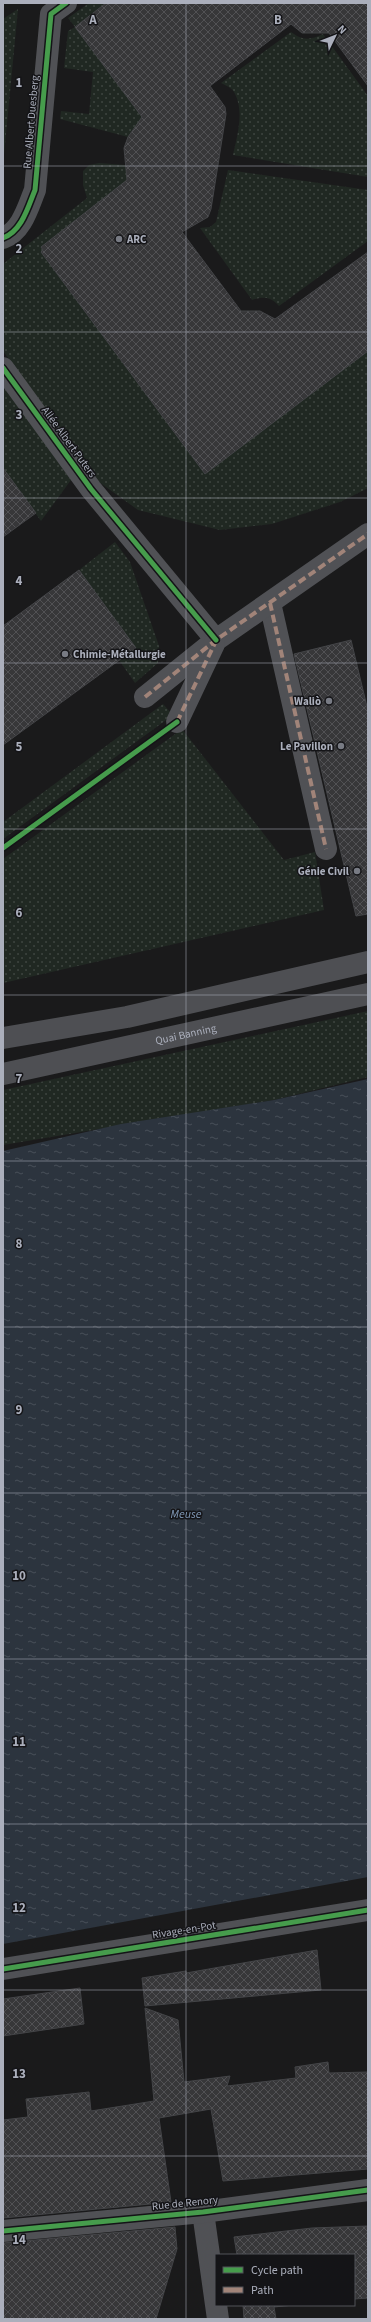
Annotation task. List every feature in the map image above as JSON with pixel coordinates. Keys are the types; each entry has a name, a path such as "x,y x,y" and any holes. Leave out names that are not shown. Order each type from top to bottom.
{"main road":[{"path":"3,1038 127,1017 368,962"},
{"name":"Quai Banning","path":"3,1074 368,994"}],"street":[{"name":"Rue Albert Duesberg","path":"3,238 10,235 24,217 34,190 51,14 66,3"},
{"name":"Allée Albert Puters","path":"3,368 91,489 122,524 216,640"},
{"path":"145,697 216,640 368,534"},
{"path":"270,603 326,849"},
{"path":"177,722 216,640"},
{"name":"Rivage-en-Pot","path":"3,1969 368,1910"},
{"name":"Rue de Renory","path":"3,2231 203,2212 368,2190"},
{"path":"203,2212 215,2298"},
{"path":"216,2306 218,2319"}],"shaded area":[{"path":"89,3 106,3 75,27 68,18"},
{"path":"18,9 3,165 3,19"},
{"path":"75,27 145,121 133,129 128,137 60,119 61,111 89,114 93,72 64,68 68,31"},
{"path":"291,32 299,37 307,39 323,34 368,96 368,177 233,155 239,124 239,107 233,91 221,83"},
{"path":"99,163 125,165 134,175 41,247 43,250 41,252 199,466 204,471 368,351 368,488 340,502 272,524 220,530 138,510 99,482 3,351 3,264 87,198 83,185 83,171 89,165"},
{"path":"228,170 368,190 368,241 279,306 267,298 252,300 200,228 210,227 216,222"},
{"path":"3,385 71,480 41,521 3,468"},
{"path":"115,542 130,562 159,646 158,663 135,683 119,660 135,648 79,570"},
{"path":"163,704 173,715 3,839 3,822"},
{"path":"182,729 284,860 315,852 324,910 3,983 3,859"},
{"path":"368,1011 368,1077 274,1100 3,1145 3,1090"}],"water":[{"name":"Meuse","path":"368,1079 368,1877 3,1944 3,1151 121,1124 274,1100"}],"building":[{"name":"ARC","path":"106,3 368,3 368,86 329,33 302,33 291,24 210,86 225,107 226,114 211,209 208,217 182,232 241,311 260,311 275,319 368,252 368,351 205,474 41,252 43,250 41,247 127,180 124,148 128,137 142,117 75,27"},
{"path":"3,468 36,513 3,537"},
{"name":"Chimie-Métallurgie","path":"79,570 136,648 3,745 3,626"},
{"name":"Le Pavillon","path":"351,640 368,711 368,914 356,916 294,654"},
{"path":"317,1950 321,1990 145,2006 142,1978 186,1971 186,1973"},
{"path":"80,1988 84,2024 3,2036 3,1999"},
{"path":"145,2008 178,2020 184,2082 230,2076 227,2086 296,2078 295,2067 328,2062 329,2073 368,2072 368,2169 223,2181 211,2109 159,2118 171,2202 3,2218 3,2120 28,2117 26,2099 89,2092 91,2111 154,2101"},
{"path":"368,2226 368,2298 355,2299 355,2254 237,2254 234,2237 312,2228"},
{"path":"175,2227 177,2249 156,2319 3,2319 3,2243"},
{"path":"243,2306 284,2306 274,2307 276,2319 244,2319"}],"marked path":[{"path":"145,697 216,640 368,534"},
{"path":"270,603 326,849"},
{"path":"177,722 215,643"}],"cycle path":[{"path":"3,238 10,235 20,224 24,218 35,190 51,14 66,3"},
{"path":"3,368 91,489 216,640"},
{"path":"3,848 177,722"},
{"path":"3,1969 368,1910"},
{"path":"3,2231 203,2212 368,2190"}],"place":[{"name":"ARC","path":"119,239"},
{"name":"Chimie-Métallurgie","path":"65,654"},
{"name":"Waliò","path":"329,701"},
{"name":"Le Pavillon","path":"341,746"},
{"name":"Génie Civil","path":"357,871"}]}
